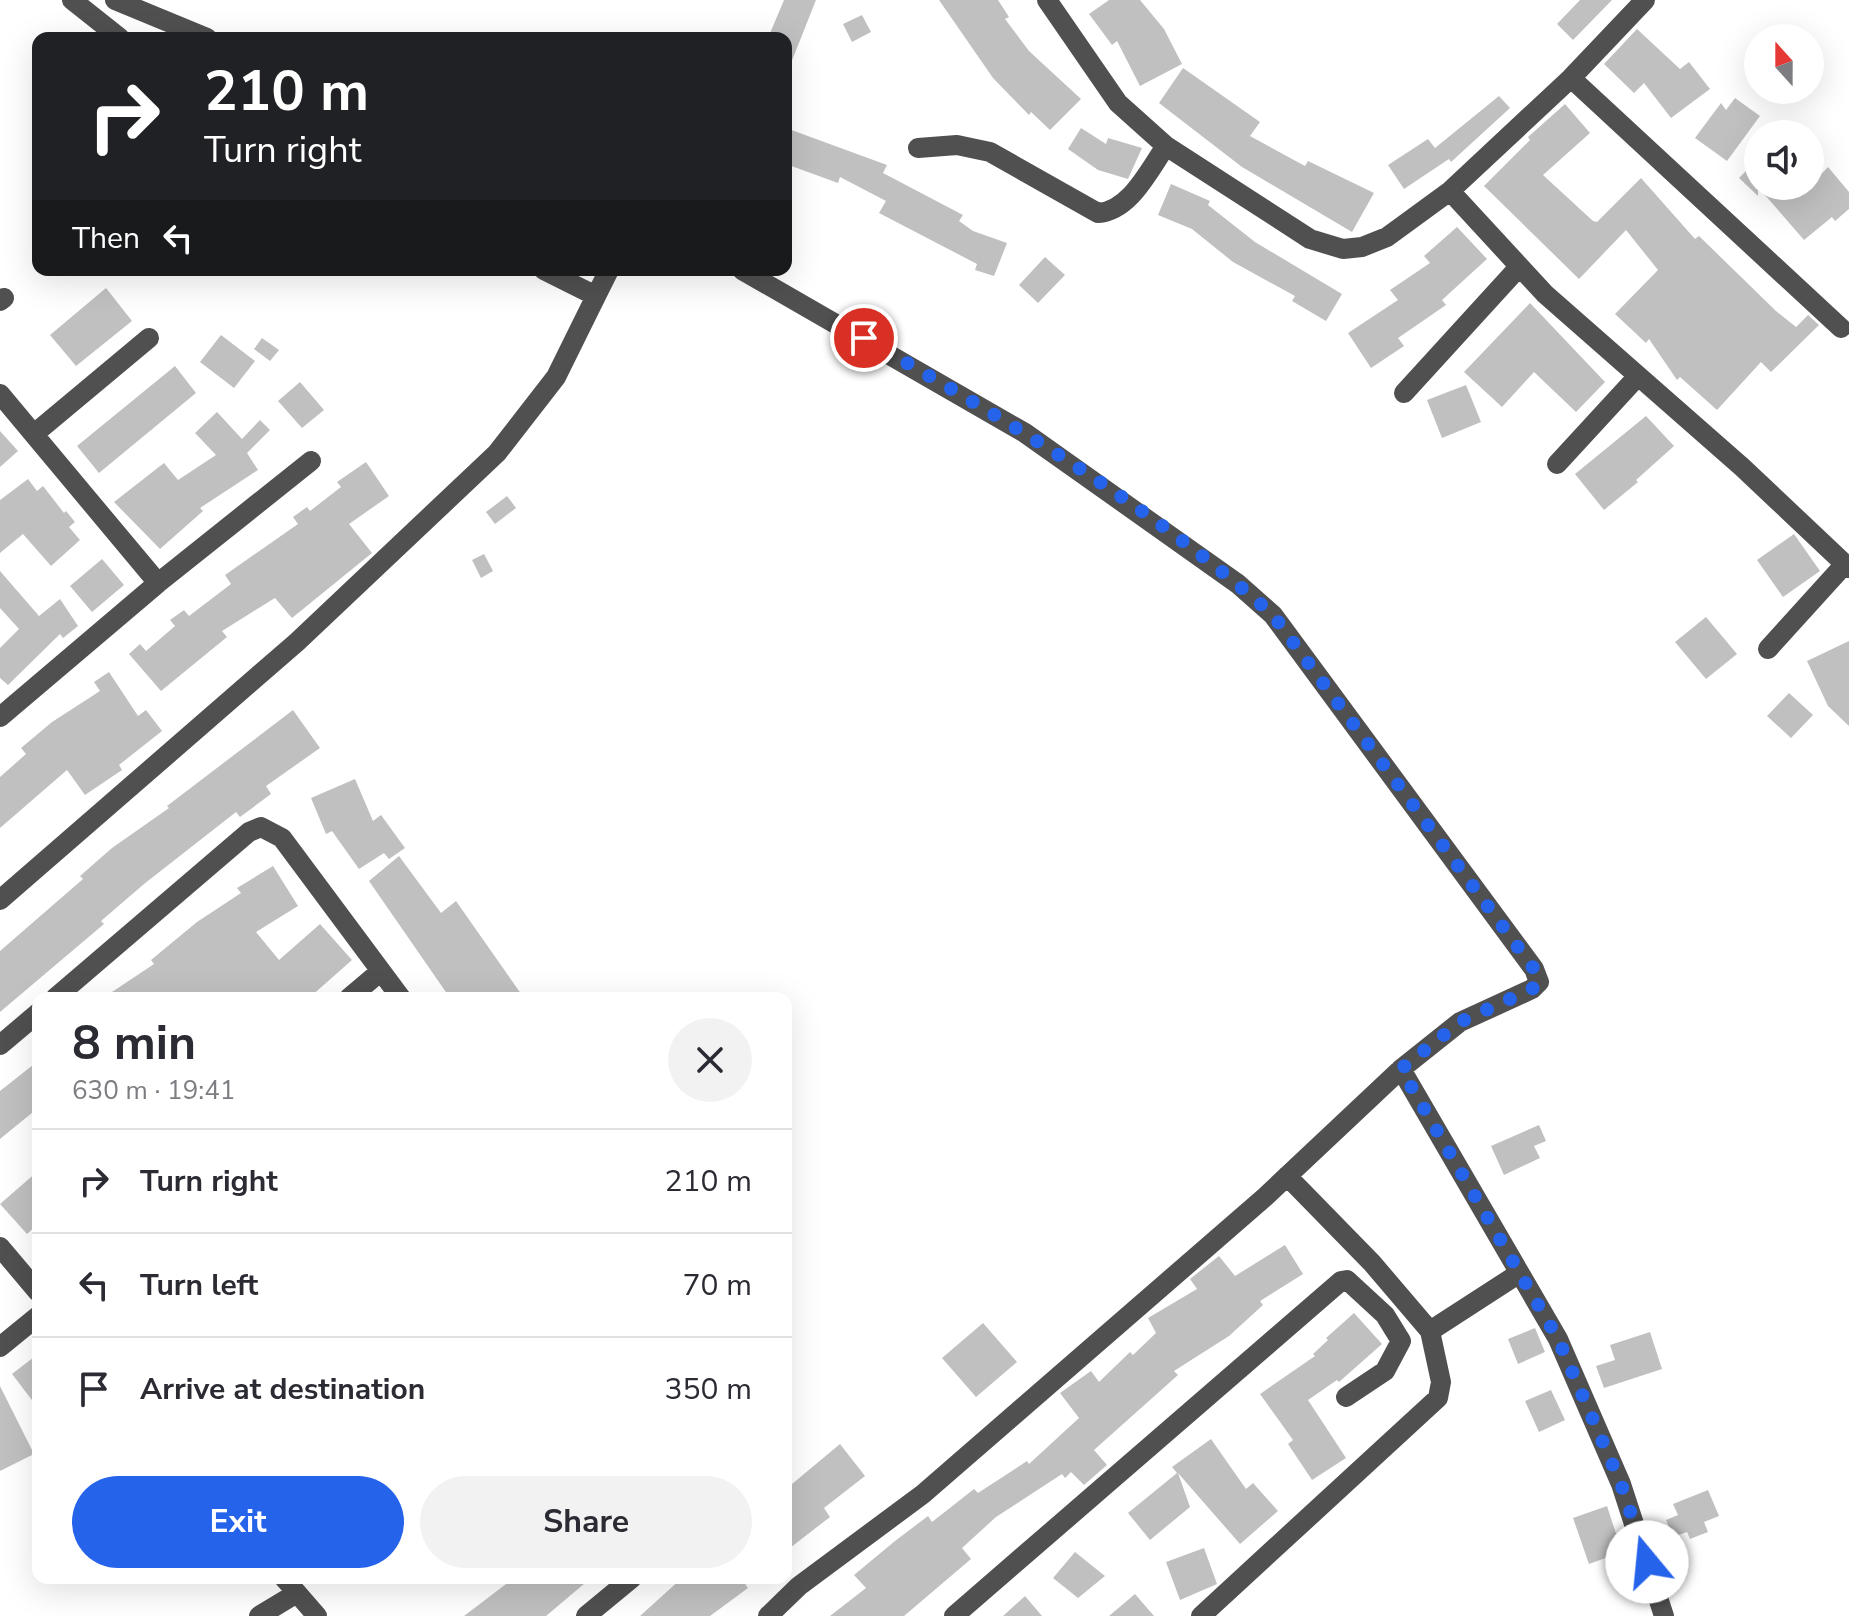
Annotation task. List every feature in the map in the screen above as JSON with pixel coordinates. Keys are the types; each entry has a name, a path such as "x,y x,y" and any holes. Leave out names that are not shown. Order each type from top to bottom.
{"street":[{"path":"72,0 112,32"},
{"path":"115,0 192,32"},
{"path":"1047,0 1118,103 1166,146 1310,239 1343,249 1362,247 1387,237 1450,191 1571,78 1645,0"},
{"path":"1571,78 1841,328"},
{"path":"918,148 957,145 990,152 1098,213 1113,212 1125,202 1166,146"},
{"path":"1450,191 1545,294 1742,467 1847,566 1768,649"},
{"path":"1404,393 1519,267"},
{"path":"556,276 596,296"},
{"path":"0,900 297,642 497,453 556,377 606,276"},
{"path":"752,276 1060,455 1238,584 1273,615 1534,969 1539,982 1532,989 1460,1022 1401,1069 1287,1176 923,1494 799,1586 768,1616"},
{"path":"34,434 149,338"},
{"path":"1557,464 1638,376"},
{"path":"0,394 158,583"},
{"path":"0,717 158,583 311,461"},
{"path":"62,992 249,832 261,827 282,838 397,992"},
{"path":"356,992 381,971"},
{"path":"0,1045 32,1018"},
{"path":"1401,1069 1558,1339 1621,1484 1664,1616"},
{"path":"1201,1616 1438,1398 1441,1382 1430,1331 1372,1263 1287,1176"},
{"path":"0,1247 30,1267"},
{"path":"1430,1331 1518,1274"},
{"path":"954,1616 1341,1281 1347,1280 1396,1328 1401,1341 1385,1371 1346,1397"},
{"path":"0,1347 32,1321"},
{"path":"259,1616 287,1584"},
{"path":"291,1584 317,1616"},
{"path":"586,1616 625,1584"}],"building":[{"path":"784,0 816,0 792,60 792,32 771,32"},
{"path":"939,0 998,0 1009,17 1005,19 1029,51 1081,99 1050,130 1031,112 1029,115 993,78"},
{"path":"1109,0 1140,0 1164,29 1182,64 1140,86 1117,41 1112,45 1089,14"},
{"path":"1580,0 1612,0 1573,40 1557,24"},
{"path":"862,15 871,32 852,42 843,24"},
{"path":"1637,29 1680,69 1689,62 1710,89 1671,118 1644,83 1634,93 1604,64"},
{"path":"1183,68 1260,122 1250,136 1305,166 1308,161 1374,193 1352,232 1242,167 1159,103"},
{"path":"1499,96 1510,108 1451,162 1449,159 1404,189 1388,165 1428,139 1435,148"},
{"path":"1735,98 1760,116 1757,120 1744,120 1744,138 1727,161 1695,138 1721,103 1726,110"},
{"path":"1565,104 1590,133 1543,175 1593,221 1597,222 1641,178 1695,239 1699,236 1776,311 1796,327 1808,315 1819,325 1771,372 1761,362 1717,410 1680,377 1677,380 1649,339 1646,343 1615,314 1658,270 1626,230 1579,279 1484,186 1530,140 1528,137"},
{"path":"1081,128 1106,144 1108,138 1142,148 1128,179 1098,170 1068,149"},
{"path":"792,130 887,165 883,173 963,215 959,221 973,231 1007,243 994,276 975,270 977,264 879,213 886,201 840,177 838,183 792,166"},
{"path":"1828,167 1849,192 1849,209 1835,221 1832,217 1804,240 1769,200 1824,200 1824,171"},
{"path":"1171,184 1210,201 1208,205 1255,242 1342,294 1326,321 1292,301 1295,296 1233,262 1192,229 1158,215"},
{"path":"1457,227 1487,259 1442,300 1446,305 1398,338 1404,346 1371,368 1348,333 1398,300 1390,290 1430,263 1424,256"},
{"path":"1045,257 1065,275 1038,303 1019,285"},
{"path":"106,288 132,321 76,366 50,335"},
{"path":"1530,303 1605,382 1576,412 1534,372 1502,407 1464,372"},
{"path":"221,335 255,361 234,388 200,362"},
{"path":"262,338 279,350 270,361 254,349"},
{"path":"175,366 196,393 99,473 77,446"},
{"path":"300,382 324,410 302,428 278,401"},
{"path":"1466,385 1481,422 1442,438 1427,400"},
{"path":"217,412 242,439 260,420 270,430 247,453 258,470 200,508 203,511 160,549 114,502 164,463 178,480 216,455 195,433"},
{"path":"1646,416 1674,446 1604,510 1575,474"},
{"path":"0,431 18,451 0,467"},
{"path":"366,462 389,496 349,524 372,553 292,618 275,598 222,631 227,637 161,691 129,654 140,644 146,651 175,626 170,620 184,610 189,616 231,584 225,575 298,524 293,517 307,507 310,511 341,487 337,482"},
{"path":"28,479 37,491 43,486 64,513 66,511 75,522 69,527 80,540 51,566 23,534 0,553 0,500"},
{"path":"507,496 516,508 495,524 486,512"},
{"path":"1794,534 1820,571 1783,597 1757,560"},
{"path":"484,554 493,571 481,578 472,560"},
{"path":"102,559 124,585 92,612 70,586"},
{"path":"0,571 39,616 60,599 78,626 63,638 60,634 8,685 0,678 0,648 19,629 0,608"},
{"path":"1706,617 1737,654 1706,679 1675,642"},
{"path":"1849,641 1849,726 1828,706 1807,661"},
{"path":"109,672 138,716 146,710 162,731 119,765 122,770 85,795 67,770 0,828 0,777 26,754 21,748 52,722 100,691 94,682"},
{"path":"1789,693 1813,715 1791,738 1767,716"},
{"path":"293,710 320,748 266,786 271,794 240,817 236,812 144,884 101,921 104,924 0,1012 0,951 83,879 80,876 112,848 169,808 167,806"},
{"path":"355,779 373,821 381,815 405,848 389,859 384,853 359,869 332,831 326,834 311,798"},
{"path":"399,856 441,913 456,901 520,992 446,992 369,881"},
{"path":"273,866 298,906 256,932 279,960 320,924 352,960 316,992 112,992 154,964 151,960 197,922 241,893 237,888"},
{"path":"32,1066 32,1113 0,1139 0,1091"},
{"path":"1539,1125 1546,1141 1534,1146 1540,1158 1504,1175 1491,1146"},
{"path":"32,1176 32,1229 27,1234 0,1204"},
{"path":"1285,1245 1303,1274 1260,1301 1263,1305 1229,1336 1174,1371 1178,1375 1094,1450 1107,1465 1084,1485 1071,1472 1065,1478 1062,1474 996,1517 962,1548 971,1559 904,1616 830,1616 866,1588 854,1575 895,1541 928,1516 932,1522 974,1489 978,1493 1027,1461 1029,1464 1079,1418 1060,1393 1091,1371 1099,1382 1130,1352 1133,1355 1156,1333 1148,1318 1197,1289 1190,1279 1219,1256 1235,1276"},
{"path":"1354,1313 1382,1344 1339,1382 1337,1380 1308,1400 1346,1458 1312,1480 1288,1444 1293,1440 1260,1394 1315,1356 1313,1354 1328,1340 1326,1338"},
{"path":"983,1323 1017,1362 976,1397 942,1358"},
{"path":"1535,1328 1545,1352 1518,1364 1508,1339"},
{"path":"1650,1332 1662,1369 1604,1388 1596,1366 1615,1360 1610,1345"},
{"path":"32,1359 32,1400 12,1374"},
{"path":"0,1386 32,1455 0,1471"},
{"path":"1551,1390 1565,1420 1539,1432 1525,1401"},
{"path":"1211,1439 1246,1489 1253,1483 1278,1511 1240,1544 1178,1473 1190,1507 1150,1540 1128,1513 1177,1473 1172,1467"},
{"path":"840,1444 865,1476 824,1508 830,1517 792,1546 792,1484"},
{"path":"1708,1490 1719,1516 1704,1522 1708,1532 1690,1539 1687,1532 1673,1537 1666,1520 1678,1515 1673,1504"},
{"path":"1607,1506 1622,1552 1589,1564 1573,1518"},
{"path":"1204,1548 1217,1584 1180,1600 1166,1562"},
{"path":"1075,1552 1105,1576 1078,1598 1053,1578"},
{"path":"506,1584 584,1584 546,1616 464,1616"},
{"path":"675,1584 745,1584 748,1588 710,1616 640,1616"},
{"path":"1135,1594 1154,1616 1109,1616"},
{"path":"1025,1596 1042,1616 1003,1616"}],"route":[{"path":"864,338 1083,471 1238,584 1273,615 1534,969 1539,982 1532,989 1460,1022 1401,1069 1558,1339 1621,1484 1647,1562"}]}
